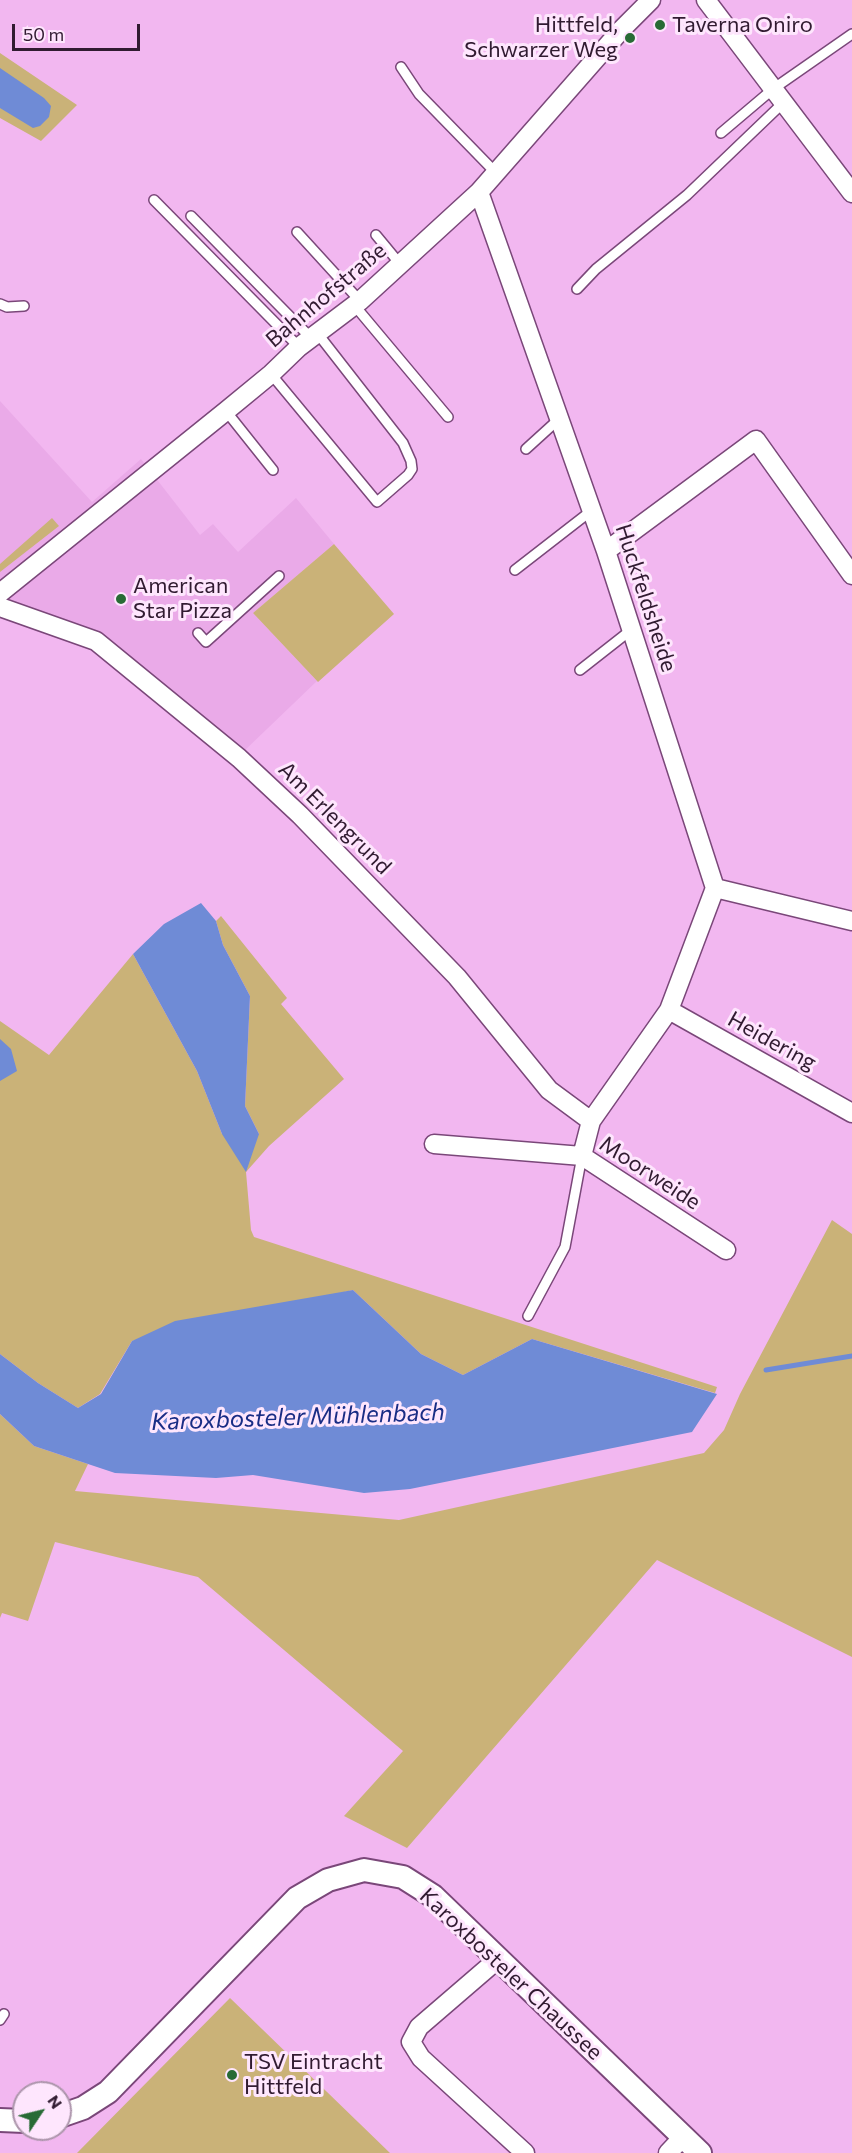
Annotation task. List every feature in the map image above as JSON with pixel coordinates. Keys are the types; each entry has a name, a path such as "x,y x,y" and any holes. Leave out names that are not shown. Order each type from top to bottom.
{"street":[{"name":"Bahnhofstraße","path":"0,592 226,411 309,340 357,303 400,264 479,192 622,29 651,0"},
{"path":"706,0 852,193"},
{"name":"Huckfeldsheide","path":"479,192 606,551 715,888"},
{"path":"606,551 756,440 852,575"},
{"name":"Am Erlengrund","path":"0,607 96,641 239,758 300,815 458,977 549,1090 591,1121"},
{"path":"582,1156 591,1121 669,1010 715,888 852,921"},
{"name":"Heidering","path":"669,1010 852,1113"},
{"name":"Moorweide","path":"434,1144 582,1156 726,1250"},
{"name":"Karoxbosteler Chaussee","path":"72,2112 83,2108 108,2092 297,1898 328,1880 364,1870 403,1877 433,1896 498,1959 676,2145 700,2153"},
{"path":"498,1959 419,2027 411,2042 421,2058 525,2153"}],"lane":[{"path":"577,289 596,269 687,195 778,96 852,33"},
{"path":"401,67 419,94 496,173"},
{"path":"721,133 778,96"},
{"path":"154,200 309,340"},
{"path":"191,216 309,340 407,450 412,469 377,502 271,374"},
{"path":"297,232 448,417"},
{"path":"376,235 400,264"},
{"path":"0,304 7,307 24,306"},
{"path":"226,411 273,470"},
{"path":"526,449 559,419"},
{"path":"515,570 591,511"},
{"path":"198,633 206,642 279,576"},
{"path":"580,670 631,630"},
{"path":"528,1316 565,1247 582,1156"}],"shaded area":[{"path":"0,53 77,105 41,141 0,118"},
{"path":"0,401 92,502 141,459 200,535 213,524 238,552 296,498 334,544 253,613 317,681 243,752 99,635 0,601"},
{"path":"52,518 59,526 0,572 0,564"},
{"path":"334,544 394,614 318,682 253,613"},
{"path":"221,916 287,998 281,1004 344,1079 269,1146 246,1172 251,1230 254,1237 717,1387 715,1393 532,1339 463,1375 421,1354 353,1290 132,1341 100,1394 78,1408 38,1383 0,1354 0,1021 49,1055 133,954 197,1071 222,1134 259,1134 245,1106 250,996 223,945 216,921"},
{"path":"832,1220 852,1234 852,1657 657,1560 407,1848 344,1816 403,1751 198,1577 55,1542 28,1621 2,1613 0,1618 0,1414 34,1446 88,1464 75,1491 399,1520 704,1453 724,1430 740,1394"},
{"name":"TSV Eintracht Hittfeld","path":"230,1998 390,2153 77,2153"}],"water":[{"path":"0,68 44,98 51,106 49,117 40,126 33,128 0,108"},
{"path":"201,903 216,921 223,945 250,996 245,1106 259,1134 246,1172 222,1134 197,1071 133,954 164,924"},
{"path":"0,1039 11,1049 17,1071 0,1081"},
{"path":"353,1290 421,1354 463,1375 532,1339 717,1394 692,1432 410,1489 364,1493 253,1475 216,1478 115,1473 34,1446 0,1414 0,1354 38,1383 78,1408 101,1394 132,1341 175,1321"}],"waterway":[{"name":"Karoxbosteler Mühlenbach","path":"766,1370 852,1356"}],"place":[{"name":"Taverna Oniro","path":"660,25"},
{"name":"Hittfeld, Schwarzer Weg","path":"630,38"},
{"name":"American Star Pizza","path":"121,599"},
{"name":"TSV Eintracht Hittfeld","path":"232,2075"}]}
